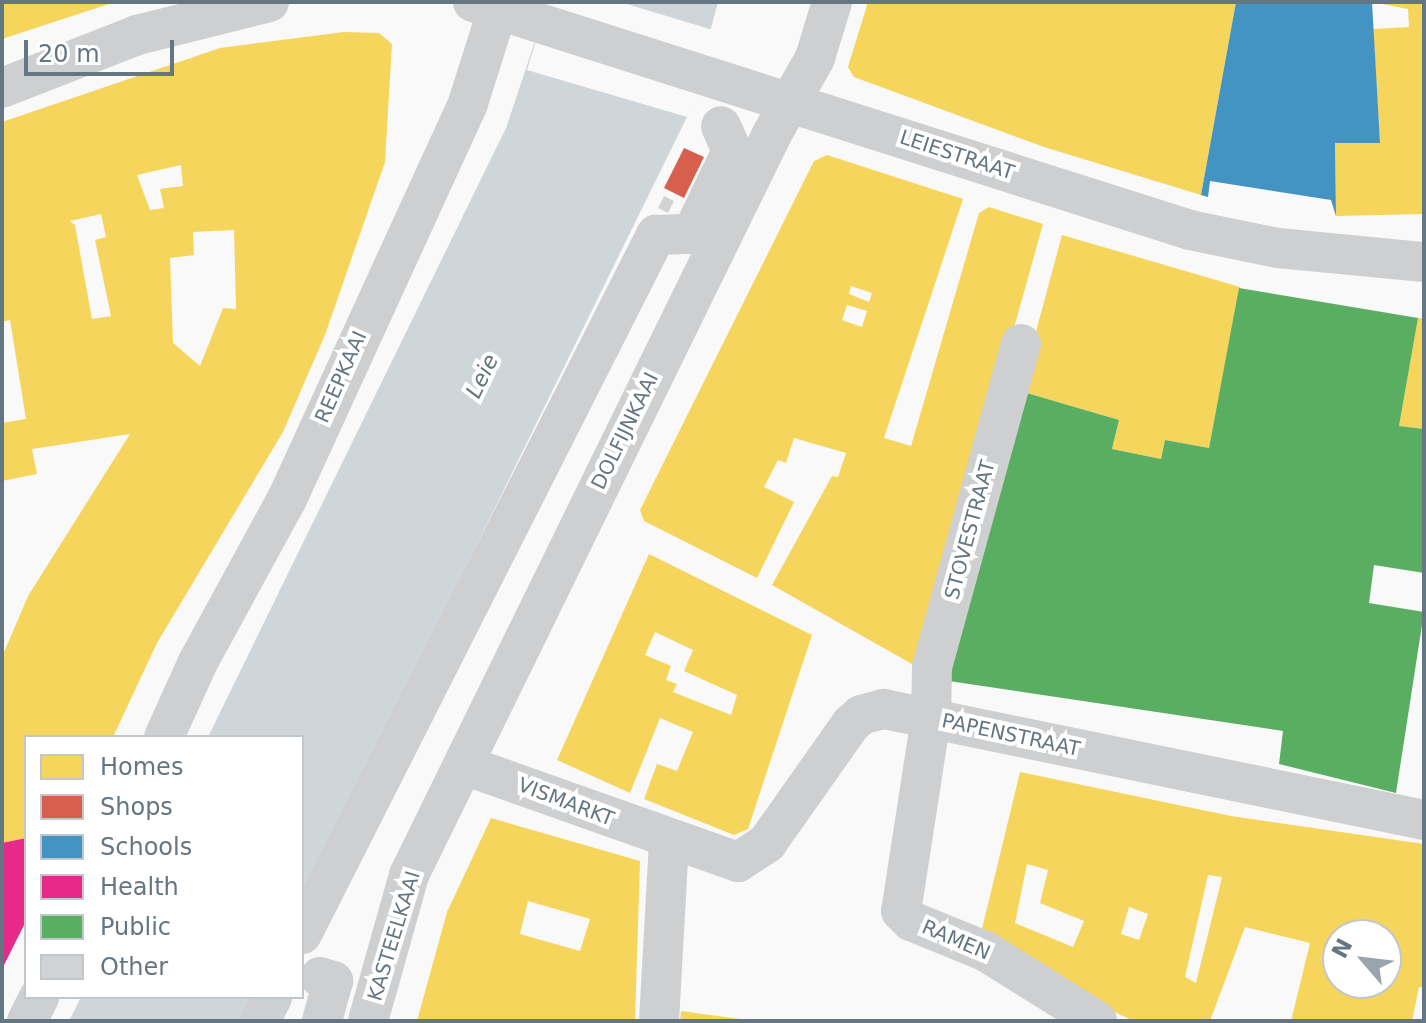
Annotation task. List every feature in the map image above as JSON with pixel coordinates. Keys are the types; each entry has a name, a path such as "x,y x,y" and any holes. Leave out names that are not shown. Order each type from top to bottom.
{"street":[{"path":"2,88 137,35 269,2"},
{"name":"DOLFIJNKAAI","path":"464,765 772,134 815,58 832,2"},
{"name":"LEIESTRAAT","path":"490,4 1190,230 1278,248 1424,262"},
{"name":"REEPKAAI","path":"165,735 287,499 468,103 490,4"},
{"path":"304,930 656,235 692,234 732,151 721,126"},
{"name":"STOVESTRAAT","path":"931,718 932,667 1021,344"},
{"name":"PAPENSTRAAT","path":"669,840 725,861 748,859 767,843 841,735 861,715 884,709 1424,820"},
{"name":"RAMEN","path":"931,718 902,914 985,951 1097,1021"},
{"name":"VISMARKT","path":"464,765 669,840"},
{"name":"KASTEELKAAI","path":"368,1021 409,875 464,765"},
{"path":"659,1021 669,840"},
{"path":"306,980 333,981 322,1021"},
{"path":"27,1021 38,999"},
{"path":"260,1021 271,999"},
{"path":"292,1021 300,999"}],"water":[{"name":"Leie","path":"548,2 718,2 687,117 304,896 304,735 209,735 506,128"},
{"path":"80,999 253,999 243,1021 69,1021"}],"pier":[{"path":"548,2 620,2 713,30 687,117 527,70"}],"building: Homes":[{"path":"2,2 112,2 112,3 2,39"},
{"path":"868,2 1236,2 1201,195 1044,147 854,77 848,67"},
{"path":"1372,2 1424,2 1424,214 1336,216 1335,143 1380,143 1373,29 1409,27 1408,9"},
{"path":"344,32 379,33 392,44 385,162 325,335 283,432 157,643 114,735 24,735 24,838 2,843 2,657 28,596 130,434 32,449 37,474 2,481 2,423 26,419 10,320 2,322 2,122 220,48","holes":["181,165 183,186 160,189 164,208 150,210 137,175","101,214 106,237 95,240 111,316 92,319 75,225 70,221","234,230 236,309 223,308 200,366 173,343 170,258 194,255 193,232"]},
{"path":"827,155 963,199 884,438 911,446 979,213 989,207 1043,224 919,668 772,585 832,476 838,477 846,453 794,438 786,463 778,460 764,487 794,502 757,578 644,521 640,510 814,161","holes":["851,286 872,293 869,302 849,294","847,305 867,311 862,327 842,320"]},
{"path":"1062,235 1240,287 1209,448 1165,440 1161,459 1112,449 1119,420 1020,391"},
{"path":"1418,318 1424,318 1424,429 1399,426"},
{"path":"649,554 812,635 748,829 734,835 644,799 657,764 677,771 693,732 660,718 630,793 557,760","holes":["655,632 693,650 684,671 737,695 731,715 673,692 677,684 666,680 671,666 645,655"]},
{"path":"1020,772 1231,816 1424,844 1424,988 1419,987 1412,1021 1291,1021 1310,943 1245,927 1210,1021 1134,1021 1070,992 980,937","holes":["1027,864 1048,870 1040,903 1084,921 1073,947 1015,923","1208,875 1222,877 1196,983 1185,977","1129,907 1148,914 1139,940 1121,934"]},
{"path":"491,818 640,861 635,1021 417,1021 447,912","holes":["528,901 590,919 580,951 520,934"]},
{"path":"681,1011 740,1019 740,1021 680,1021"}],"building: Shops":[{"path":"684,148 704,157 684,198 664,188"}],"building: Schools":[{"path":"1236,2 1372,2 1380,143 1335,143 1336,216 1331,200 1210,181 1208,197 1201,195"}],"building: Health":[{"path":"24,838 24,925 2,969 2,843"}],"building: Public":[{"path":"1239,288 1418,318 1399,426 1424,429 1424,573 1374,565 1369,603 1424,612 1396,793 1279,764 1283,731 942,680 1020,391 1119,420 1112,449 1161,459 1165,440 1209,448"}],"building: Other":[{"path":"664,196 674,201 668,213 658,208"}]}
